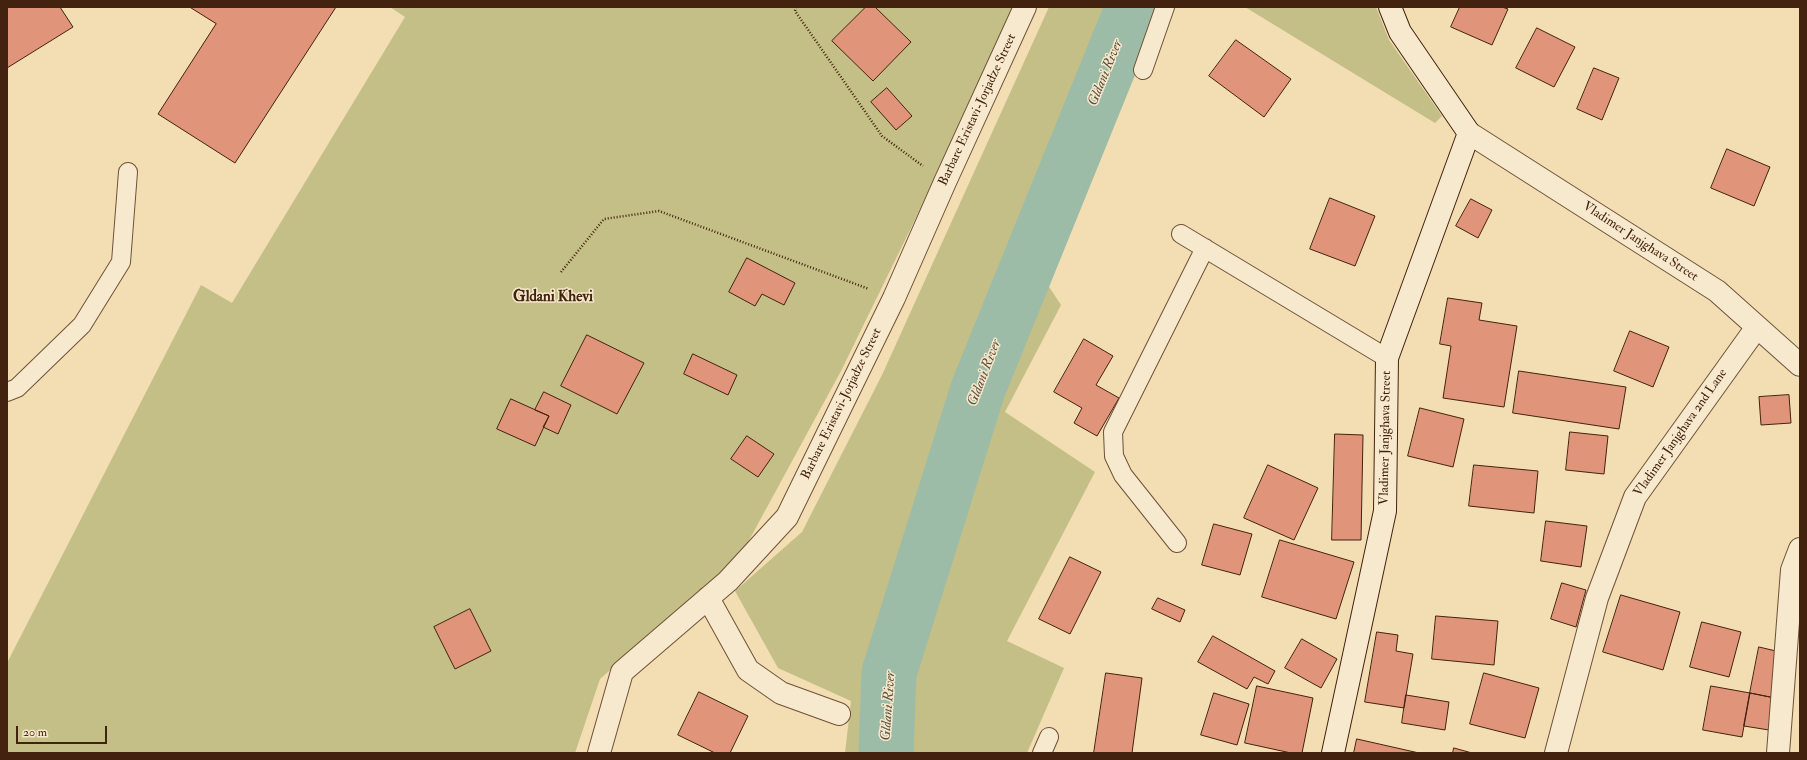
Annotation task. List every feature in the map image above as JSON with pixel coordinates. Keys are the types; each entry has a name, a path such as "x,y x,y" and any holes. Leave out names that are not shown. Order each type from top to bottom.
{"street":[{"name":"Barbare Eristavi-Jorjadze Street","path":"599,753 622,672 728,581 787,517 894,298 1025,7"},
{"name":"Vladimer Janjghava Street","path":"1390,7 1400,32 1469,133 1717,291 1800,365"},
{"name":"Vladimer Janjghava Street","path":"1334,753 1385,511 1387,358 1469,133"},
{"name":"Vladimer Janjghava 2nd Lane","path":"1556,753 1597,598 1635,497 1757,326"},
{"path":"1778,753 1792,570 1800,549"},
{"path":"708,598 748,670 781,693 839,714"}],"lane":[{"path":"1143,70 1165,7"},
{"path":"7,392 17,388 82,325 121,262 128,172"},
{"path":"1180,234 1387,358"},
{"path":"1177,543 1123,475 1114,456 1113,432 1205,248"},
{"path":"1042,753 1049,736"}],"path":[{"path":"796,7 795,11 882,136 945,182"},
{"path":"561,272 604,219 659,211 894,298"}],"shaded area":[{"path":"390,7 1019,7 841,371 741,555 600,679 575,753 7,753 7,663 201,285 232,303 405,17"},
{"path":"1049,7 1149,7 1038,270 1061,305 1005,412 1095,472 1007,641 1064,668 1027,753 845,753 851,701 778,668 735,591 802,532 882,375"},
{"path":"1245,7 1376,7 1389,40 1442,116 1435,123"}],"building":[{"path":"7,7 60,7 73,27 7,68"},
{"path":"190,7 336,7 235,163 158,114 216,24"},
{"path":"866,7 875,7 911,42 873,81 832,41"},
{"path":"1460,7 1502,7 1508,9 1492,45 1451,27"},
{"path":"1537,28 1575,47 1554,87 1516,68"},
{"path":"1236,40 1291,79 1264,117 1209,76"},
{"path":"1594,68 1619,78 1602,120 1577,109"},
{"path":"887,88 912,116 896,130 871,102"},
{"path":"1727,149 1770,167 1754,206 1711,188"},
{"path":"1330,198 1375,216 1355,266 1310,249"},
{"path":"1471,199 1492,210 1478,238 1456,226"},
{"path":"747,258 795,283 784,305 762,294 755,306 729,292"},
{"path":"1448,298 1482,303 1479,320 1517,326 1504,407 1443,398 1451,346 1440,344"},
{"path":"1630,331 1669,347 1653,387 1614,371"},
{"path":"587,335 644,363 617,414 561,386"},
{"path":"1084,339 1113,356 1096,385 1119,398 1097,436 1074,423 1082,408 1054,392"},
{"path":"693,354 737,375 728,395 684,374"},
{"path":"1519,371 1626,387 1619,429 1513,413"},
{"path":"544,392 571,405 558,434 543,427 549,416 535,410"},
{"path":"1789,395 1791,423 1761,425 1759,397"},
{"path":"511,399 549,416 535,446 497,429"},
{"path":"1420,408 1464,419 1453,467 1408,456"},
{"path":"1570,432 1608,436 1604,474 1566,470"},
{"path":"1335,434 1363,435 1361,540 1332,540"},
{"path":"747,436 774,454 758,477 731,459"},
{"path":"1268,465 1318,488 1294,540 1244,518"},
{"path":"1474,465 1538,471 1534,513 1469,506"},
{"path":"1546,521 1587,526 1581,567 1541,561"},
{"path":"1214,524 1252,534 1240,575 1202,565"},
{"path":"1280,540 1354,562 1336,619 1262,597"},
{"path":"1070,557 1101,572 1070,634 1039,619"},
{"path":"1562,583 1586,590 1576,627 1551,619"},
{"path":"1621,595 1680,612 1663,670 1603,652"},
{"path":"1158,598 1185,610 1180,622 1152,609"},
{"path":"470,609 491,651 455,669 434,627"},
{"path":"1436,616 1498,621 1494,665 1432,659"},
{"path":"1702,622 1741,632 1729,677 1690,667"},
{"path":"1377,632 1398,635 1396,651 1413,654 1404,708 1365,702"},
{"path":"1213,636 1275,671 1268,684 1254,677 1247,689 1198,662"},
{"path":"1302,639 1337,659 1321,688 1285,668"},
{"path":"1759,647 1776,651 1775,698 1750,693"},
{"path":"1106,673 1142,678 1132,753 1094,753"},
{"path":"1484,673 1539,688 1525,738 1470,724"},
{"path":"1257,686 1313,698 1302,753 1291,753 1245,743"},
{"path":"1711,686 1750,693 1742,737 1703,730"},
{"path":"699,692 748,716 730,753 715,753 678,735"},
{"path":"1214,693 1249,704 1237,745 1201,735"},
{"path":"1750,693 1775,698 1769,730 1744,726"},
{"path":"1406,695 1449,702 1445,730 1402,723"},
{"path":"1357,739 1419,753 1354,753"},
{"path":"1454,748 1472,753 1453,753"}],"waterway":[{"name":"Gldani River","path":"886,753 889,673 978,389 1133,7"}],"district":[{"name":"Gldani Khevi","path":"553,298"}]}
